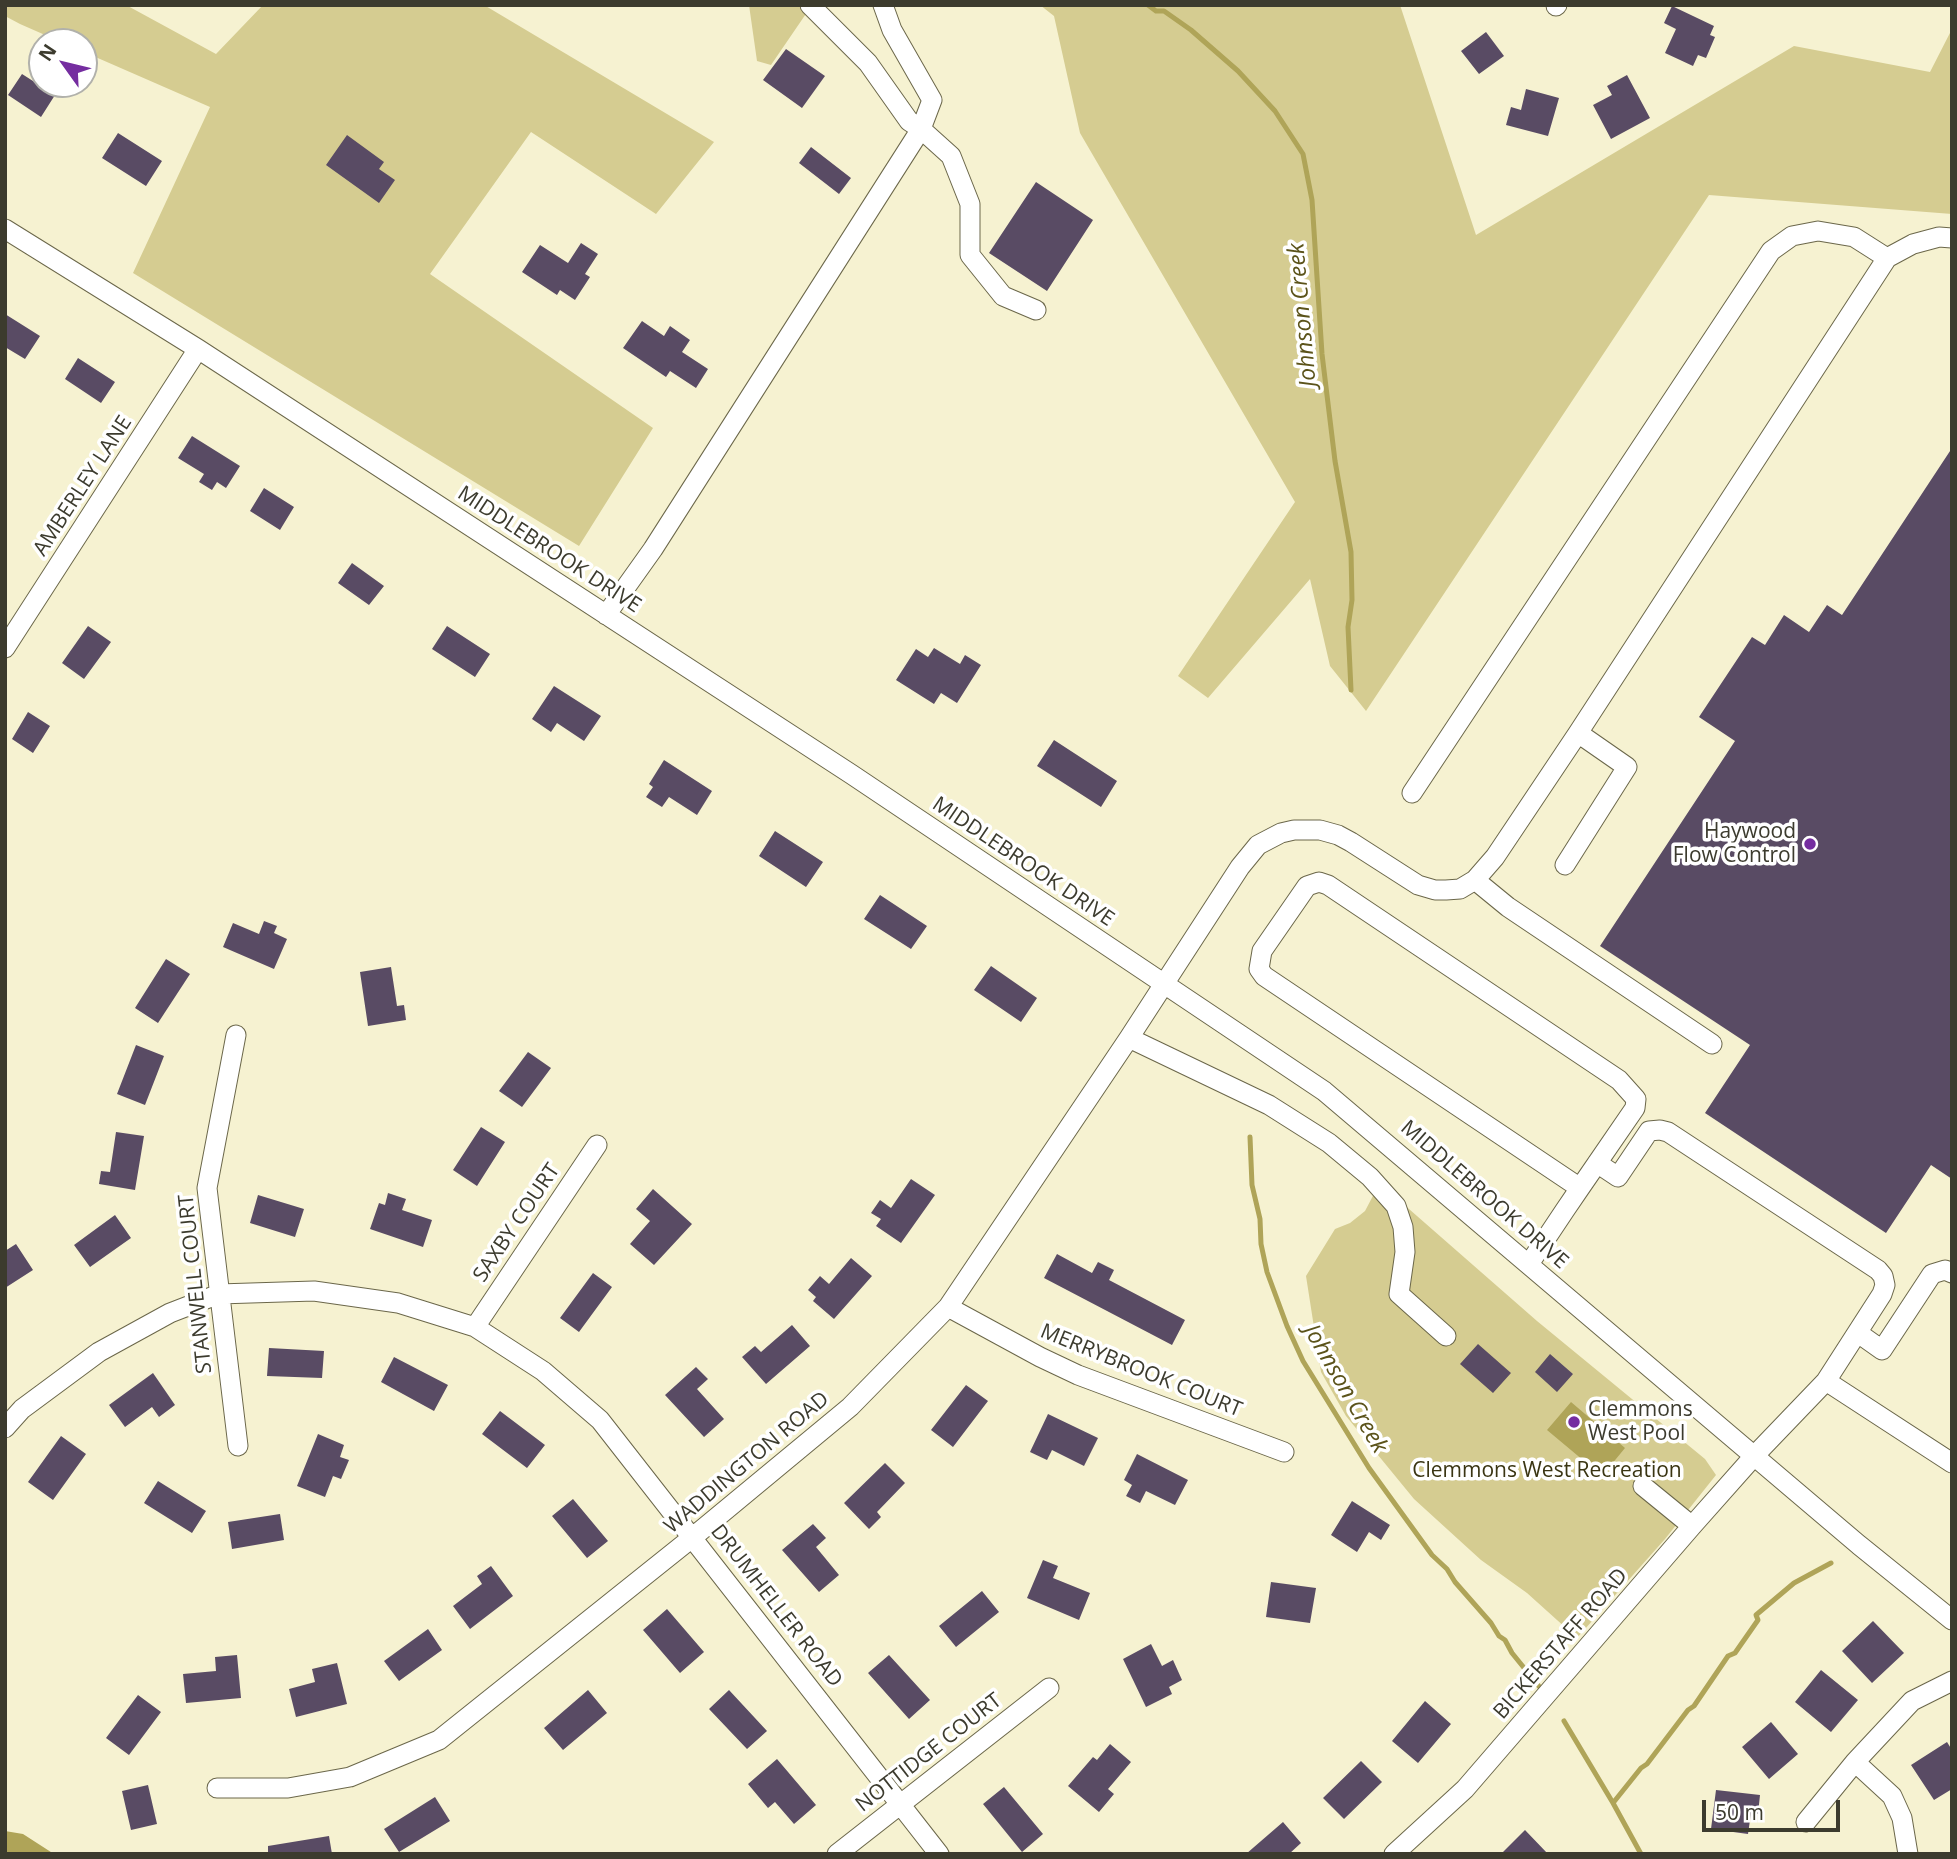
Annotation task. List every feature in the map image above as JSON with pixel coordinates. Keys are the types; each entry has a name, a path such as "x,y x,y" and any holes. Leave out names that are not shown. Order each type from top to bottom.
{"street":[{"path":"810,5 868,63 909,121 951,156 970,204 970,255 1003,296 1035,310"},
{"path":"606,615 660,537 921,129 932,100 892,30 883,5"},
{"name":"MIDDLEBROOK DRIVE","path":"5,229 198,349 851,774 1324,1091 1952,1620"},
{"path":"1412,793 1771,251 1792,236 1818,231 1854,237 1887,258"},
{"path":"1712,1044 1508,907 1475,880 1495,857 1578,733 1887,258 1913,244 1939,237 1952,238"},
{"name":"AMBERLEY LANE","path":"5,648 198,349"},
{"path":"1564,865 1627,767 1578,733"},
{"name":"WADDINGTON ROAD","path":"217,1788 288,1788 350,1777 439,1740 693,1537 850,1407 948,1307 1249,854 1269,838 1280,833 1305,829 1332,832 1418,885 1435,890 1460,889 1475,880"},
{"path":"1529,1264 1635,1108 1636,1098 1619,1080 1328,885 1319,882 1307,886 1262,951 1259,970 1264,976 1580,1188"},
{"name":"STANWELL COURT","path":"236,1035 207,1188 238,1446"},
{"path":"1129,1038 1269,1105 1342,1153 1370,1177 1396,1206 1403,1227 1405,1252 1399,1294 1446,1336"},
{"name":"BICKERSTAFF ROAD","path":"1394,1854 1465,1789 1692,1526 1826,1381 1882,1294 1885,1285 1884,1276 1668,1132 1649,1131 1618,1177 1597,1163"},
{"name":"SAXBY COURT","path":"475,1327 597,1145"},
{"path":"1858,1333 1882,1350 1932,1274 1945,1270 1952,1273"},
{"name":"DRUMHELLER ROAD","path":"5,1428 22,1409 99,1352 170,1313 219,1294 314,1291 398,1303 475,1327 543,1371 600,1420 939,1854"},
{"name":"MERRYBROOK COURT","path":"948,1307 1078,1375 1284,1452"},
{"path":"1826,1381 1952,1463"},
{"path":"1643,1486 1692,1526"},
{"path":"1806,1822 1912,1701 1952,1681"},
{"name":"NOTTIDGE COURT","path":"837,1854 1049,1688"},
{"path":"1856,1762 1892,1796 1902,1818 1908,1854"}],"green space":[{"path":"5,5 126,5 216,54 263,5 484,5 714,142 656,214 531,132 430,274 653,428 579,546 133,273 210,107 98,58 98,28 29,28 5,16"},
{"path":"749,5 812,5 771,65 757,61"},
{"path":"1040,5 1400,5 1476,235 1794,46 1930,72 1952,29 1952,214 1709,195 1366,711 1330,666 1310,579 1208,698 1178,676 1295,502 1080,133 1054,16"},
{"name":"Clemmons West Recreation","path":"1375,1192 1401,1202 1537,1321 1705,1459 1716,1475 1665,1539 1577,1638 1527,1593 1481,1560 1414,1499 1346,1416 1321,1372 1306,1276 1335,1229 1350,1223 1365,1211"}],"shaded area":[{"path":"1571,1402 1625,1448 1602,1476 1547,1430"},
{"path":"5,1831 23,1834 54,1854 5,1854"}],"building":[{"path":"1672,6 1714,26 1710,35 1715,37 1706,58 1698,55 1693,66 1665,53 1676,29 1664,23"},
{"path":"1486,32 1504,56 1479,74 1461,51"},
{"path":"786,49 825,76 802,108 763,80"},
{"path":"22,74 28,78 28,98 53,98 41,117 8,95"},
{"path":"1627,75 1650,118 1611,139 1593,105 1612,95 1607,86"},
{"path":"1526,89 1559,98 1548,136 1506,125 1511,107 1521,110"},
{"path":"118,133 162,161 146,186 102,158"},
{"path":"347,135 384,162 379,169 395,180 379,203 326,165"},
{"path":"811,147 851,178 839,194 799,163"},
{"path":"1036,182 1093,220 1047,291 989,253"},
{"path":"581,243 598,254 585,274 590,277 575,300 560,290 557,295 522,272 540,245 568,263"},
{"path":"5,314 40,336 25,359 5,347"},
{"path":"642,321 664,336 670,326 690,340 682,352 708,369 696,388 670,371 666,377 623,348"},
{"path":"78,358 115,382 101,403 65,379"},
{"path":"192,436 240,466 226,488 217,482 212,490 199,482 204,474 178,458"},
{"name":"Haywood Flow Control","path":"1952,448 1952,1179 1931,1165 1886,1233 1705,1113 1750,1045 1600,946 1735,741 1699,717 1752,637 1765,645 1784,615 1809,632 1827,605 1842,615"},
{"path":"264,488 294,507 280,530 250,511"},
{"path":"352,563 384,586 369,605 338,583"},
{"path":"88,626 111,642 84,679 62,663"},
{"path":"447,626 490,654 475,677 432,649"},
{"path":"934,648 960,664 965,655 981,665 957,703 941,693 934,704 896,680 916,649 928,657"},
{"path":"554,686 601,716 584,741 557,723 551,732 532,719"},
{"path":"28,712 50,726 33,753 12,739"},
{"path":"1054,740 1117,781 1101,807 1037,766"},
{"path":"664,760 712,791 697,815 669,797 662,807 646,797 653,787 649,784"},
{"path":"775,831 823,862 806,887 759,856"},
{"path":"880,895 927,926 911,949 864,919"},
{"path":"264,921 277,926 274,933 287,939 274,969 223,947 233,923 259,934"},
{"path":"166,959 190,974 158,1023 135,1008"},
{"path":"991,966 1037,998 1021,1022 974,990"},
{"path":"391,967 397,1006 404,1005 406,1020 368,1026 360,972"},
{"path":"136,1045 164,1056 145,1105 117,1094"},
{"path":"528,1052 551,1068 522,1107 499,1091"},
{"path":"481,1127 505,1142 477,1186 453,1170"},
{"path":"116,1132 144,1136 135,1190 99,1184 101,1171 110,1172"},
{"path":"911,1179 935,1195 901,1243 876,1226 881,1219 871,1213 880,1200 891,1208"},
{"path":"653,1189 692,1224 654,1265 630,1244 650,1221 636,1209"},
{"path":"388,1193 406,1199 402,1210 432,1220 423,1247 370,1229 379,1203 385,1205"},
{"path":"258,1195 304,1209 295,1237 250,1223"},
{"path":"115,1215 131,1238 90,1267 74,1245"},
{"path":"16,1244 33,1270 5,1288 5,1251"},
{"path":"1057,1254 1092,1273 1098,1262 1114,1270 1109,1280 1185,1320 1172,1345 1044,1278"},
{"path":"851,1258 872,1276 834,1319 813,1301 816,1297 808,1290 820,1276 829,1284"},
{"path":"593,1273 612,1287 579,1332 560,1318"},
{"path":"792,1325 810,1346 766,1384 742,1357 755,1346 761,1352"},
{"path":"1478,1344 1511,1373 1493,1393 1460,1364"},
{"path":"269,1348 324,1351 322,1378 267,1376"},
{"path":"1550,1354 1573,1374 1557,1392 1535,1372"},
{"path":"394,1357 448,1385 434,1411 381,1382"},
{"path":"696,1367 708,1379 697,1389 724,1419 704,1437 665,1395"},
{"path":"153,1373 175,1405 159,1417 152,1407 125,1427 109,1405"},
{"path":"966,1385 988,1401 953,1447 931,1430"},
{"path":"500,1411 545,1445 527,1468 482,1434"},
{"path":"1048,1414 1098,1438 1084,1466 1052,1450 1047,1460 1030,1452"},
{"path":"318,1434 344,1445 340,1457 349,1460 341,1479 333,1476 325,1497 297,1486"},
{"path":"61,1436 86,1454 53,1500 28,1482"},
{"path":"1137,1454 1188,1480 1175,1505 1146,1491 1140,1503 1126,1496 1132,1485 1124,1480"},
{"path":"885,1463 905,1483 877,1512 881,1517 869,1529 844,1503"},
{"path":"158,1481 206,1511 192,1533 144,1503"},
{"path":"573,1499 608,1541 587,1558 552,1516"},
{"path":"1352,1501 1390,1525 1381,1540 1369,1532 1357,1552 1331,1535"},
{"path":"280,1514 284,1540 232,1549 228,1522"},
{"path":"813,1524 826,1538 816,1547 839,1575 819,1592 782,1550"},
{"path":"1043,1560 1058,1566 1053,1578 1090,1593 1079,1620 1027,1598"},
{"path":"491,1566 513,1596 470,1629 453,1606 482,1584 477,1576"},
{"path":"1271,1582 1316,1588 1310,1623 1266,1617"},
{"path":"982,1591 999,1612 956,1647 939,1626"},
{"path":"667,1609 704,1652 680,1673 643,1630"},
{"path":"1873,1621 1904,1653 1872,1683 1842,1651"},
{"path":"428,1629 442,1650 399,1681 384,1661"},
{"path":"1151,1644 1162,1666 1173,1660 1182,1680 1169,1687 1172,1694 1146,1707 1123,1659"},
{"path":"237,1655 241,1698 186,1703 183,1674 216,1671 215,1657"},
{"path":"889,1655 930,1700 909,1719 868,1673"},
{"path":"337,1663 347,1704 296,1717 289,1689 315,1682 312,1669"},
{"path":"1821,1670 1858,1700 1831,1732 1795,1702"},
{"path":"588,1690 607,1713 563,1750 544,1728"},
{"path":"729,1690 767,1731 747,1749 709,1709"},
{"path":"138,1695 161,1712 129,1755 106,1738"},
{"path":"1425,1701 1451,1724 1418,1763 1392,1741"},
{"path":"1771,1722 1798,1754 1769,1779 1742,1747"},
{"path":"1947,1742 1952,1750 1952,1789 1934,1800 1911,1765"},
{"path":"1110,1744 1131,1762 1108,1789 1114,1794 1099,1812 1068,1786 1093,1757 1097,1760"},
{"path":"777,1759 816,1805 794,1824 775,1802 768,1808 748,1784"},
{"path":"1361,1761 1382,1782 1344,1819 1323,1798"},
{"path":"148,1785 157,1824 131,1830 122,1791"},
{"path":"1004,1787 1043,1834 1022,1852 983,1804"},
{"path":"1716,1790 1760,1795 1758,1814 1751,1813 1748,1834 1711,1829"},
{"path":"435,1797 450,1821 399,1852 384,1829"},
{"path":"1283,1822 1301,1843 1289,1854 1246,1854"},
{"path":"1525,1830 1548,1854 1501,1854"},
{"path":"329,1836 332,1854 268,1854 268,1846"}],"waterway":[{"name":"Johnson Creek","path":"1148,5 1156,11 1164,11 1191,30 1238,71 1275,111 1303,154 1312,200 1322,354 1335,461 1351,552 1352,600 1348,627 1351,690"},
{"name":"Johnson Creek","path":"1250,1137 1252,1185 1260,1219 1261,1244 1267,1272 1303,1361 1369,1468 1432,1555 1447,1569 1499,1636 1505,1640 1512,1653 1542,1690"},
{"path":"1613,1803 1694,1706 1728,1656 1735,1653 1758,1620 1756,1615 1794,1583 1831,1563"},
{"name":"Johnson Creek","path":"1564,1721 1641,1854"}],"place":[{"name":"Haywood Flow Control","path":"1810,844"},
{"name":"Clemmons West Pool","path":"1574,1422"}]}
